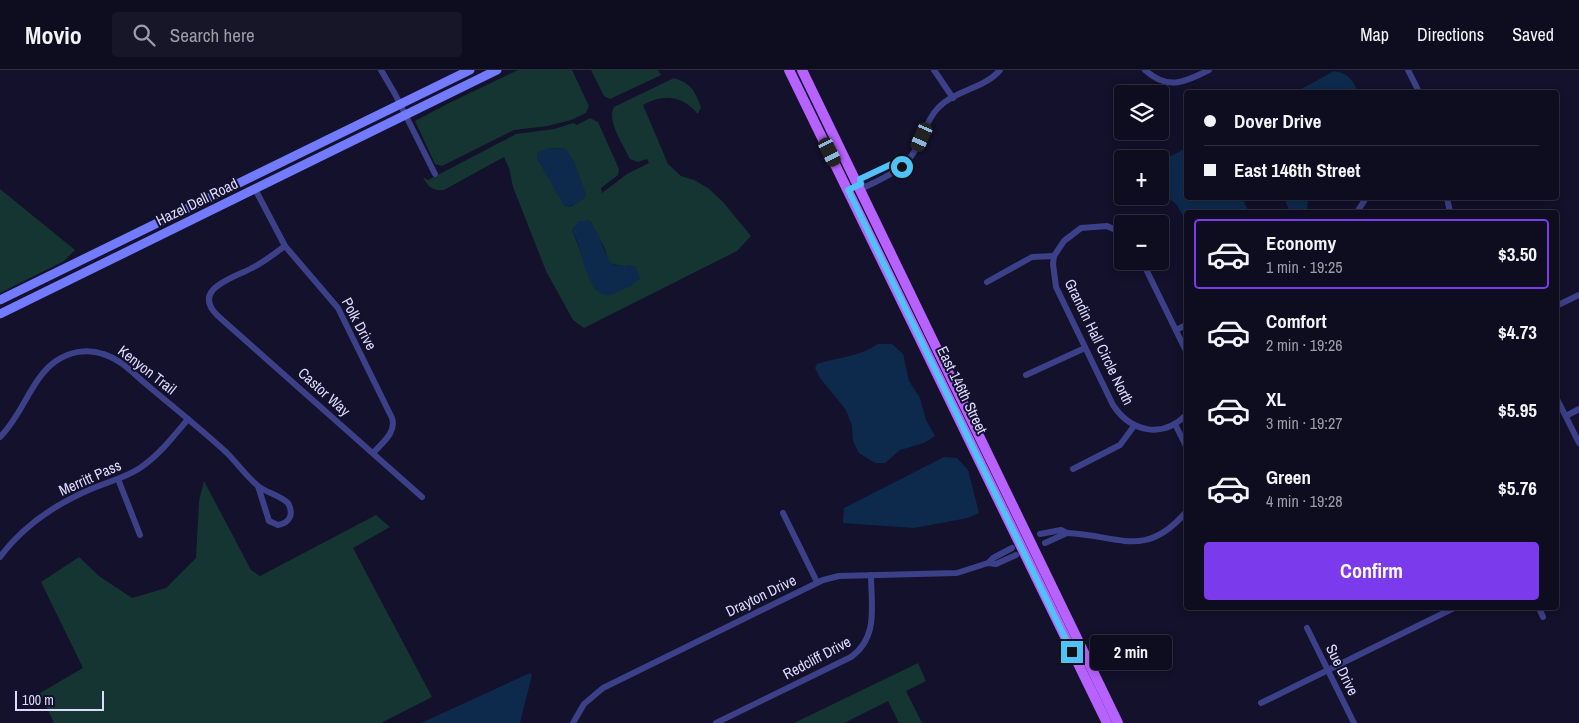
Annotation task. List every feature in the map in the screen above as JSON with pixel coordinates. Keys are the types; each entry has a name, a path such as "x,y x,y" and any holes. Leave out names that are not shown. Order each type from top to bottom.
{"main road":[{"name":"Hazel Dell Road","path":"0,300 470,70"},
{"name":"Hazel Dell Road","path":"0,314 497,70"},
{"name":"East 146th Street","path":"790,70 856,187 1118,723"},
{"name":"East 146th Street","path":"802,70 1107,723"}],"street":[{"path":"381,70 435,174"},
{"path":"934,70 953,98"},
{"path":"856,187 860,179 896,162 904,163 914,152 938,108 953,98 989,80 1000,70"},
{"path":"1145,70 1153,78 1179,83 1209,70"},
{"path":"1410,71 1418,90"},
{"name":"Polk Drive","path":"255,189 285,246 338,308 392,418 394,424 392,431 373,453"},
{"path":"986,282 1032,257 1054,256 1064,241 1084,227 1102,226 1114,229"},
{"name":"Castor Way","path":"285,246 253,268 215,287 209,296 210,307 422,497"},
{"name":"Grandin Hall Circle North","path":"1054,256 1054,282 1113,405 1122,417 1134,426 1153,429 1175,424"},
{"path":"1146,270 1184,347"},
{"path":"1559,305 1579,295"},
{"path":"1176,330 1184,326"},
{"path":"1026,375 1085,348"},
{"name":"Kenyon Trail","path":"0,437 11,425 45,371 61,358 79,352 100,353 114,358 188,419 227,454 258,486 288,503 292,513 288,521 278,525 268,521 258,486"},
{"path":"1559,403 1579,443"},
{"path":"1566,416 1579,409"},
{"path":"1184,416 1175,424 1184,442"},
{"name":"Merritt Pass","path":"0,557 27,528 52,509 72,498 134,472 152,459 188,419"},
{"path":"1073,469 1120,445 1134,426"},
{"path":"118,479 140,535"},
{"path":"783,513 817,582"},
{"path":"1040,534 1061,530 1066,533 1123,542 1146,541 1160,535 1176,524 1184,514"},
{"path":"1045,543 1066,533"},
{"name":"Drayton Drive","path":"988,564 993,558 1012,548"},
{"name":"Drayton Drive","path":"573,723 584,704 602,688 817,582 839,576 951,573 988,564 996,564 1016,555"},
{"name":"Redcliff Drive","path":"716,723 851,657 860,650 867,640 871,629 871,575"},
{"path":"1260,703 1450,610"},
{"path":"1540,610 1544,617"},
{"name":"Sue Drive","path":"1307,628 1354,723"}],"green space":[{"path":"518,70 572,70 589,106 586,113 571,120 548,126 514,130 442,166 435,164 415,121"},
{"path":"591,70 658,70 661,75 610,99 604,96"},
{"path":"674,78 689,86 695,92 701,107 698,114 686,103 673,98 659,99 643,105 668,164 681,176 694,180 708,188 723,202 751,236 737,251 584,328 573,320 546,271 513,187 509,168 504,157 444,190 431,188 423,177 428,180 516,134 554,129 573,123 577,125 590,118 598,122 619,169 618,175 601,188 602,193 627,174 649,163 647,159 638,162 630,159 614,126 612,112 614,107","holes":["549,148 566,149 585,197 572,206 566,207 537,158","580,221 590,221 604,247 609,263 625,267 630,265 633,284 613,294 596,290 572,230"]},
{"path":"0,189 75,250 64,261 0,293"},
{"path":"204,481 251,570 260,576 376,515 390,527 353,548 432,697 381,723 54,723 40,693 83,668 41,582 79,557 99,576 132,598 166,588 196,558 199,501"},
{"path":"918,663 926,681 906,691 922,723 899,723 888,701 844,723 794,723"}],"water":[{"path":"1334,71 1343,73 1357,90 1300,90"},
{"path":"549,148 566,149 574,161 586,194 575,205 564,206 537,158 538,152"},
{"path":"1184,149 1184,200 1243,200 1248,210 1184,210 1184,217 1176,204 1169,198 1169,157"},
{"path":"1285,200 1308,200 1307,210 1289,210"},
{"path":"588,219 598,234 609,262 620,266 636,266 640,279 623,290 609,295 599,292 595,288 590,281 578,242 572,230 580,221"},
{"path":"878,344 892,344 903,354 909,381 920,398 926,420 935,436 924,443 900,450 885,463 875,463 859,453 853,441 852,426 846,410 820,378 815,368 817,364 856,354"},
{"path":"944,457 957,458 968,470 979,513 968,518 914,528 843,523 844,508"},
{"path":"530,673 532,675 520,723 421,723"}],"route":[{"path":"902,167 904,163 896,162 860,179 861,184 848,190 1072,652"}]}
